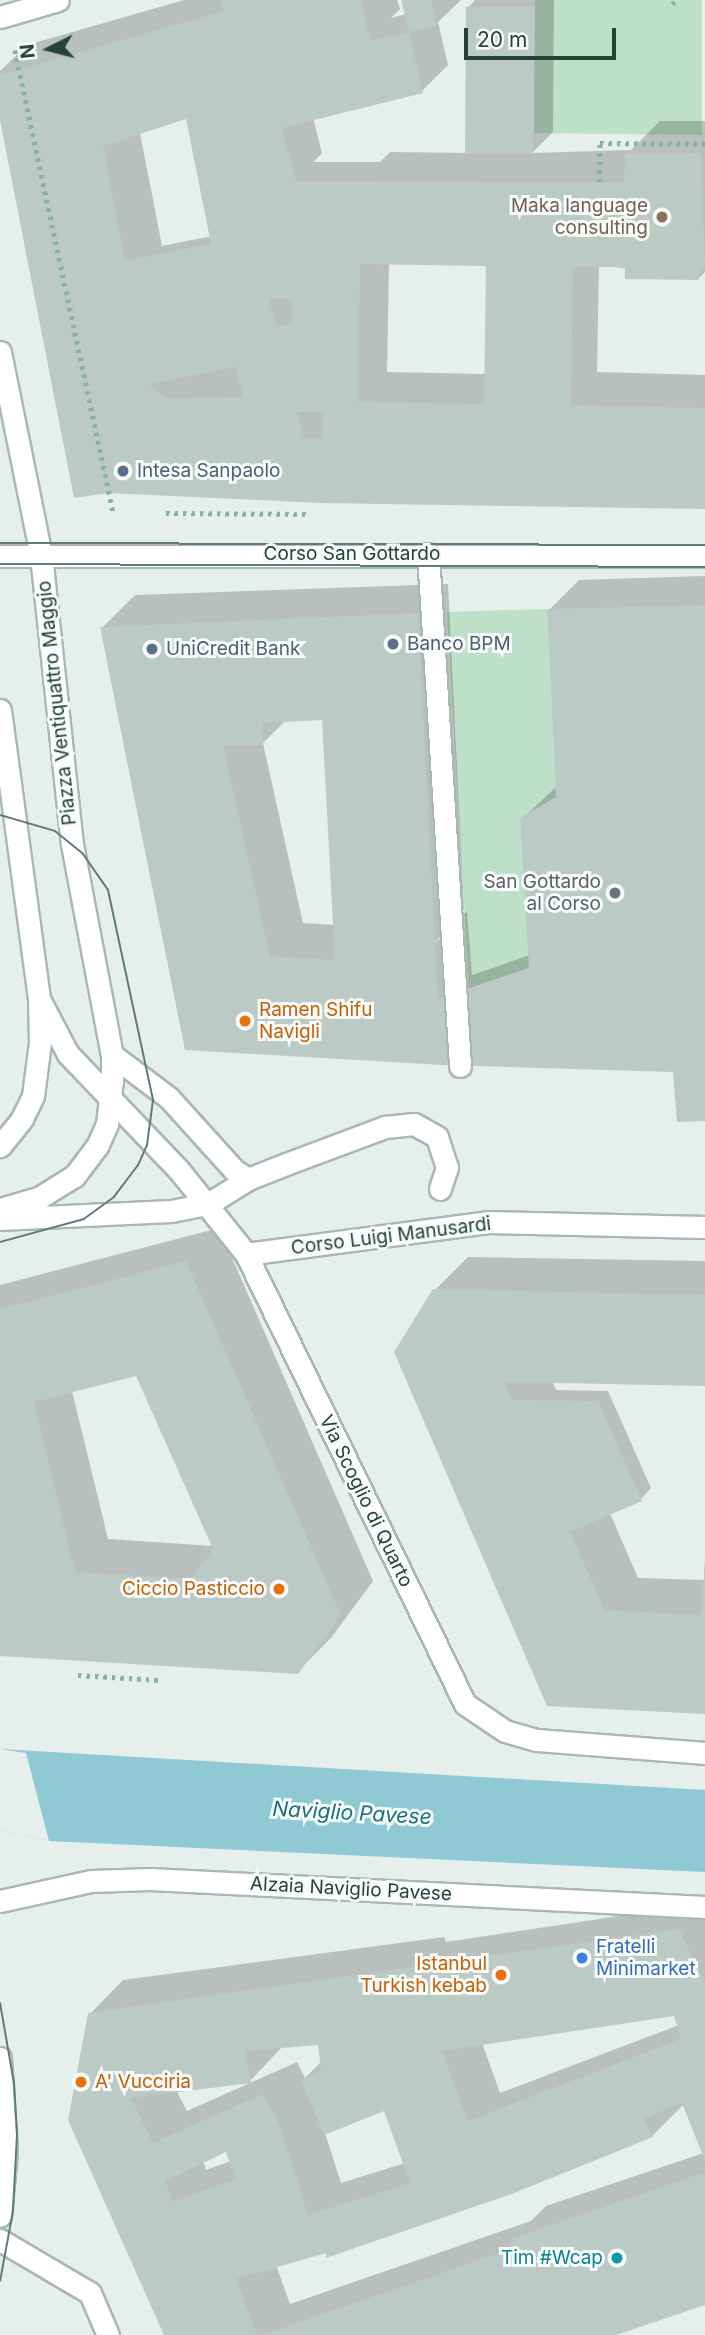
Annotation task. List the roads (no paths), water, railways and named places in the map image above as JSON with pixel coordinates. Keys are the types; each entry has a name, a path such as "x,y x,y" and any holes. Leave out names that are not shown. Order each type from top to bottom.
{"street":[{"path":"0,17 58,0"},
{"name":"Piazza Ventiquattro Maggio","path":"0,352 41,555 72,844 112,1055 111,1101 97,1146 74,1176 41,1196 0,1209"},
{"path":"428,554 460,1066"},
{"name":"Corso San Gottardo","path":"0,556 705,556"},
{"path":"0,710 39,1000 39,1072 33,1096 22,1119 0,1146"},
{"path":"39,1000 68,1054 208,1204 246,1254"},
{"path":"112,1055 169,1098 234,1170 248,1179"},
{"path":"0,1219 171,1211 208,1204 248,1179 385,1127 414,1124 437,1137 447,1167 440,1189"},
{"name":"Corso Luigi Manusardi","path":"246,1254 488,1222 705,1227"},
{"name":"Via Scoglio di Quarto","path":"246,1254 465,1704 505,1731 537,1740 705,1753"},
{"name":"Alzaia Naviglio Pavese","path":"0,1901 91,1881 150,1879 703,1911"},
{"path":"0,2058 6,2151 0,2216"},
{"path":"0,2240 90,2293 108,2335"}],"water":[{"name":"Naviglio Pavese","path":"0,1749 705,1790 705,1872 49,1841 0,1830"}],"tram line":[{"path":"0,543 705,545"},
{"path":"0,564 705,567"},
{"path":"0,815 55,831 83,854 108,890 153,1100 147,1145 138,1165 114,1197 84,1219 0,1242"},
{"path":"0,2003 14,2083 17,2134 13,2211 0,2281"}],"place":[{"name":"Maka language consulting","path":"662,217"},
{"name":"Intesa Sanpaolo","path":"123,471"},
{"name":"Banco BPM","path":"393,644"},
{"name":"UniCredit Bank","path":"152,649"},
{"name":"San Gottardo al Corso","path":"615,893"},
{"name":"Ramen Shifu Navigli","path":"245,1021"},
{"name":"Ciccio Pasticcio","path":"279,1589"},
{"name":"Fratelli Minimarket","path":"582,1958"},
{"name":"Istanbul Turkish kebab","path":"501,1975"},
{"name":"A' Vucciria","path":"81,2082"},
{"name":"Tim #Wcap","path":"617,2258"}]}
